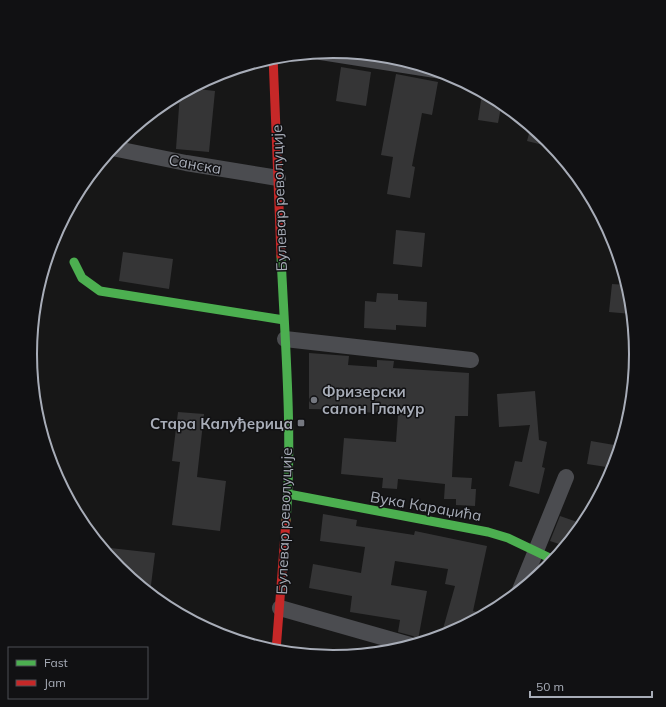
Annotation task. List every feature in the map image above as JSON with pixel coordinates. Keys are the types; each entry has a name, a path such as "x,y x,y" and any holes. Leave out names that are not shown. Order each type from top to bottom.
{"main road":[{"name":"Булевар револуције","path":"273,63 284,320 288,494 277,644"},
{"path":"74,262 82,278 100,291 284,320"},
{"name":"Вука Караџића","path":"288,494 488,532 508,538 548,557"}],"street":[{"path":"365,59 397,65"},
{"name":"Санска","path":"119,149 186,163 278,178"},
{"path":"284,339 471,360"},
{"path":"525,579 566,477"},
{"name":"Булевар револуције","path":"280,608 399,642"}],"building":[{"path":"341,67 371,72 366,106 336,101"},
{"path":"396,74 438,82 432,115 422,113 412,166 415,167 410,198 387,194 393,157 381,155"},
{"path":"200,89 215,91 209,152 176,149 179,100"},
{"path":"481,97 501,110 498,123 478,120"},
{"path":"529,132 543,145 527,141"},
{"path":"396,230 425,233 422,267 393,264"},
{"path":"123,252 173,259 169,289 119,281"},
{"path":"612,284 621,285 626,313 609,312"},
{"path":"377,293 398,294 398,300 427,302 426,327 396,325 396,330 364,328 365,301 376,302"},
{"path":"309,353 349,356 348,365 377,367 377,360 394,361 393,368 469,373 468,416 455,416 452,477 472,478 471,489 476,489 475,506 456,505 456,499 444,499 445,484 398,479 397,489 382,488 383,478 341,474 344,438 396,442 398,414 360,412 360,410 309,409"},
{"path":"535,391 539,440 547,442 542,467 545,468 539,494 509,486 515,461 522,462 530,425 499,427 497,394"},
{"path":"178,412 204,414 197,477 226,481 220,531 172,525 180,462 172,461"},
{"path":"591,441 614,445 606,467 587,464"},
{"path":"323,514 357,520 356,526 414,535 415,531 487,546 473,611 477,612 443,628 455,586 445,584 448,569 395,561 391,585 427,591 419,637 415,638 398,632 400,620 350,612 352,596 309,588 313,564 361,573 365,547 320,541"},
{"path":"560,516 576,522 560,544 550,541"},
{"path":"109,548 155,553 151,586"}],"traffic: fast":[{"path":"281,256 289,422 286,521"},
{"path":"74,262 82,278 100,291 284,320"},
{"path":"288,494 488,532 508,538 548,557"}],"traffic: jam":[{"path":"273,63 281,256"},
{"path":"277,644 286,521"}],"place":[{"name":"Фризерски салон Гламур","path":"314,400"},
{"name":"Стара Калуђерица","path":"301,423"}]}
